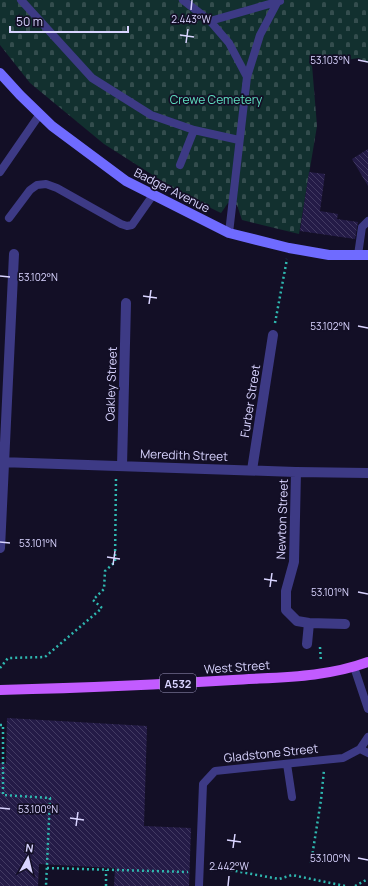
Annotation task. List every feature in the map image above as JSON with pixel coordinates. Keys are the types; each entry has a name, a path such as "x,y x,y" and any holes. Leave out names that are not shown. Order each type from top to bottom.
{"main road":[{"name":"West Street","path":"0,690 136,686 322,674 354,667 368,662"},
{"name":"West Street","path":"354,667 368,668"}],"street":[{"name":"Badger Avenue","path":"0,73 52,126 126,181 229,233 329,256 368,255"},
{"path":"0,548 2,462 14,254"},
{"name":"Oakley Street","path":"119,466 126,303"},
{"name":"Furber Street","path":"252,470 273,335"},
{"name":"Meredith Street","path":"2,462 368,473"},
{"name":"Newton Street","path":"296,472 294,562 286,591 286,610 297,621 309,623 346,624"},
{"path":"307,644 309,623"}],"lane":[{"path":"21,0 92,78 150,115 194,130 239,140"},
{"path":"183,0 210,21 229,43 247,77"},
{"path":"210,21 280,1"},
{"path":"229,233 247,77 260,35 280,1"},
{"path":"0,172 40,114"},
{"path":"180,164 194,130"},
{"path":"9,218 36,184 46,184 57,188 127,226 132,225 153,195"},
{"path":"358,255 362,227 368,220"},
{"path":"354,667 368,708"},
{"name":"Gladstone Street","path":"199,886 202,784 215,771 343,758 360,749 368,737"},
{"path":"360,749 368,753"},
{"path":"287,764 292,797"}],"path":[{"path":"273,335 289,248"},
{"path":"0,668 8,658 45,657 102,608 93,600 104,589 105,571 115,562 119,466"},
{"path":"307,644 320,645 322,674"},
{"path":"0,725 3,725 1,795 50,798 46,886"},
{"path":"312,863 325,760"},
{"path":"106,870 106,886"},
{"path":"355,886 367,880"}],"green space":[{"name":"Crewe Cemetery","path":"0,0 368,0 368,63 359,58 312,65 317,126 299,234 242,220 237,205 228,203 221,213 184,195 104,144 30,83 0,45"}],"building":[{"path":"368,149 368,186 352,159"},
{"path":"309,172 325,174 320,211 338,214 337,219 358,222 355,239 300,231"},
{"path":"7,718 147,726 144,826 191,828 189,886 114,886 115,868 39,864 38,886 0,886 0,763 6,764"}]}
